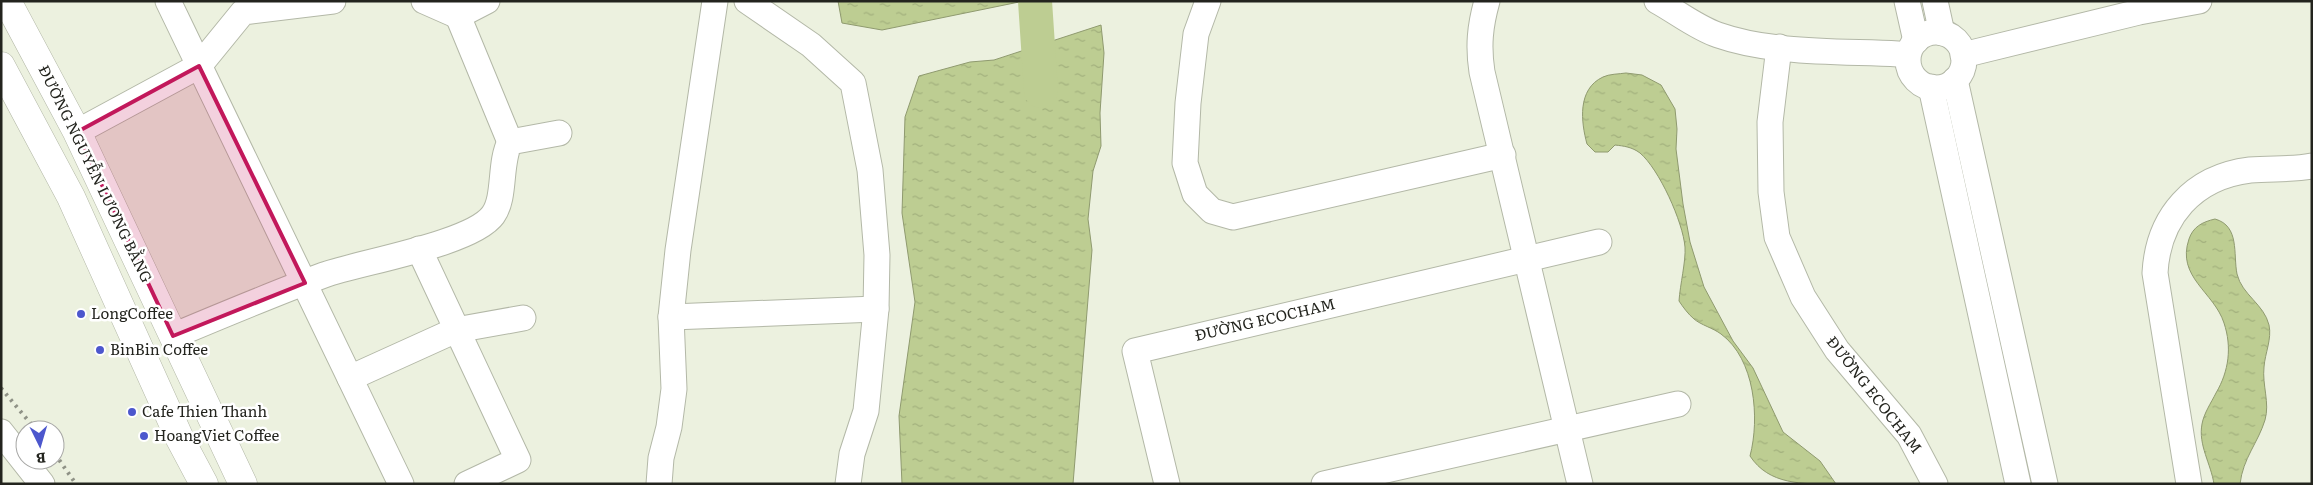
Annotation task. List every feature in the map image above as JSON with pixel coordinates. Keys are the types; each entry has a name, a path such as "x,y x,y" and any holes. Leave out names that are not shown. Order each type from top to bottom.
{"highway":[{"name":"ĐƯỜNG NGUYỄN LƯƠNG BẰNG","path":"7,1 77,132 243,484"},
{"path":"1,66 71,197 180,439 201,479 229,457"}],"street":[{"path":"168,1 401,484"},
{"path":"77,132 199,66 243,12 333,1"},
{"path":"173,336 326,274 419,249 483,225 494,214 498,206 506,150 510,142 458,16 424,1"},
{"path":"458,16 487,1"},
{"path":"659,484 661,458 669,427 674,389 671,317 678,250 715,1"},
{"path":"747,1 810,45 853,83 870,170 877,255 876,309 866,411 852,454 848,484"},
{"path":"1208,1 1196,34 1188,103 1185,163 1196,194 1212,211 1233,217 1503,154"},
{"path":"1487,1 1478,46 1482,72 1528,258 1580,484"},
{"path":"1658,1 1717,35 1780,47 1907,47 1926,34 1942,33 1955,40 1963,54 1963,68 1955,80 1944,87 1931,87 1917,80 1910,70 1907,47 1907,1"},
{"path":"1935,1 1942,33"},
{"path":"1963,54 2139,12 2199,1"},
{"name":"ĐƯỜNG ECOCHAM","path":"1780,47 1770,122 1771,192 1777,237 1803,297 1836,350 1909,435 1935,484"},
{"path":"1955,80 2045,484"},
{"path":"1931,87 2018,484"},
{"path":"510,142 559,133"},
{"path":"2189,484 2156,280 2156,258 2164,228 2180,205 2189,196 2221,177 2249,170 2312,166"},
{"name":"ĐƯỜNG ECOCHAM","path":"1166,484 1135,350 1599,242"},
{"path":"419,249 518,460 467,484"},
{"path":"671,317 876,309"},
{"path":"350,378 456,330 523,318"},
{"path":"1324,484 1678,404"},
{"path":"1,432 42,484"}],"highlighted area":[{"path":"199,66 305,283 173,336 77,132"}],"water":[{"path":"838,1 1024,1 882,30 842,23"},
{"path":"1101,25 1104,53 1100,113 1101,146 1093,171 1088,219 1092,250 1073,484 902,484 899,416 915,302 902,213 905,117 919,76 970,62 994,60"},
{"path":"1626,73 1642,75 1661,85 1675,109 1676,149 1683,204 1690,242 1704,287 1733,341 1753,368 1783,432 1820,461 1836,484 1799,483 1777,478 1758,466 1750,456 1753,441 1754,407 1748,374 1741,358 1732,345 1721,334 1694,319 1679,301 1685,247 1675,210 1662,183 1647,161 1634,149 1615,145 1608,152 1595,152 1587,144 1583,126 1583,107 1589,89 1603,77"},
{"path":"2215,219 2223,223 2232,234 2237,274 2243,288 2263,311 2270,330 2264,374 2265,420 2247,458 2240,484 2214,484 2203,447 2201,432 2204,416 2224,376 2228,359 2228,341 2224,323 2219,312 2192,274 2186,252 2193,231 2202,223"}],"waterway":[{"path":"1034,1 1044,43"},
{"path":"1035,1 1041,91"}],"railway":[{"path":"1,388 28,420"},
{"path":"65,468 76,484"}],"place":[{"name":"LongCoffee","path":"81,314"},
{"name":"BinBin Coffee","path":"100,350"},
{"name":"Cafe Thien Thanh","path":"132,412"},
{"name":"HoangViet Coffee","path":"144,436"}]}
